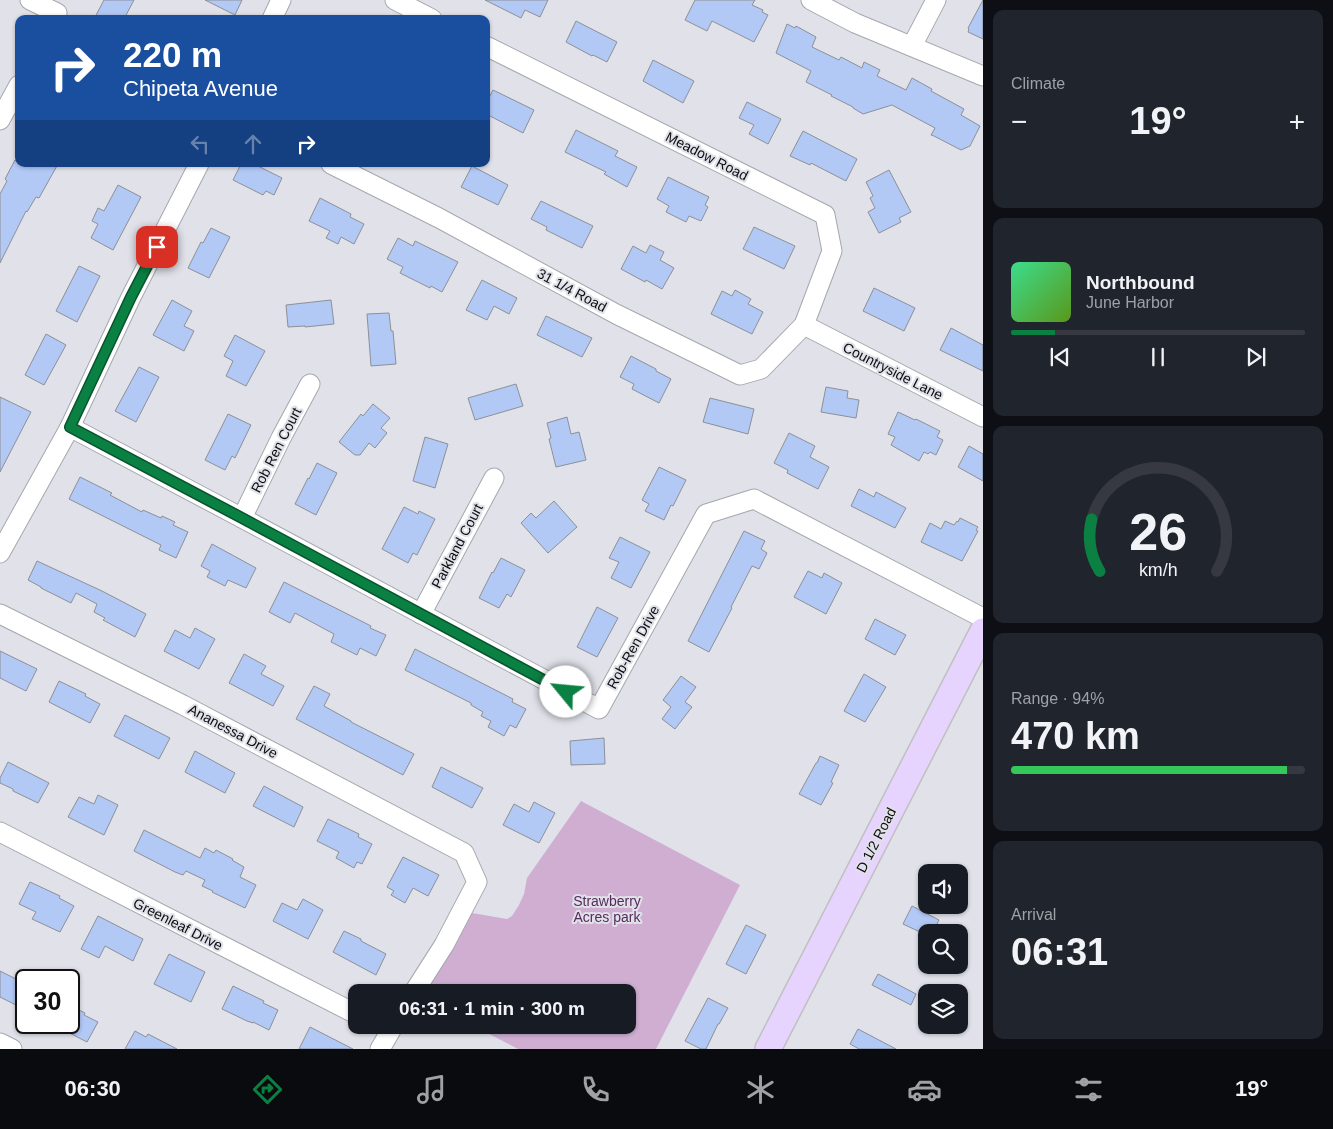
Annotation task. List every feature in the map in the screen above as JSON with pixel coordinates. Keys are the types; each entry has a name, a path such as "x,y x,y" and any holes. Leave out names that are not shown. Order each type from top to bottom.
{"main road":[{"name":"D 1/2 Road","path":"768,1049 983,631"}],"street":[{"path":"30,0 58,11"},
{"path":"274,15 281,0"},
{"path":"395,0 424,15"},
{"path":"811,0 855,23 983,76"},
{"path":"912,46 936,0"},
{"name":"Meadow Road","path":"490,48 825,215 832,251 804,324"},
{"path":"0,120 15,92"},
{"path":"0,553 70,427 131,297 197,167"},
{"name":"31 1/4 Road","path":"336,167 439,218 616,314 740,375 761,369 804,324"},
{"name":"Countryside Lane","path":"804,324 983,417"},
{"name":"Rob Ren Court","path":"242,518 310,384"},
{"name":"Rob-Ren Drive","path":"70,427 599,709 706,514 754,499 983,618"},
{"name":"Parkland Court","path":"422,614 494,478"},
{"name":"Ananessa Drive","path":"0,614 183,705 464,853 478,882 444,945 419,984"},
{"name":"Greenleaf Drive","path":"0,832 348,1010"},
{"path":"380,1049 385,1034"},
{"path":"0,1043 12,1049"}],"green space":[{"name":"Strawberry Acres park","path":"581,801 740,885 656,1049 518,1049 489,1034 636,1034 636,984 426,984 472,913 507,919 512,916 524,894 527,878"}],"building":[{"path":"104,0 134,0 126,15 96,15"},
{"path":"205,0 242,0 235,15"},
{"path":"485,0 548,0 540,17 525,10 521,18"},
{"path":"695,0 755,0 752,5 763,10 762,12 768,15 754,42 712,21 707,31 685,20"},
{"path":"983,0 983,39 968,32 968,28"},
{"path":"576,21 617,42 607,62 566,42"},
{"path":"787,24 795,28 796,26 816,37 812,47 839,60 841,57 862,68 864,62 880,70 877,76 906,90 912,78 964,109 961,115 980,126 970,146 961,150 931,135 935,128 892,105 863,114 806,82 811,71 776,53"},
{"path":"653,60 694,81 683,103 643,81"},
{"path":"493,90 534,110 523,133 490,116 490,96"},
{"path":"747,102 781,119 768,144 749,134 754,125 739,118"},
{"path":"576,130 618,151 615,156 637,167 627,187 604,174 606,172 565,152"},
{"path":"803,131 857,159 846,181 811,163 810,165 790,156"},
{"path":"15,160 15,167 56,167 39,198 36,197 26,211 0,263 0,194 7,181 5,179"},
{"path":"240,167 260,167 282,178 274,195 266,191 263,195 233,180"},
{"path":"471,167 508,185 498,205 461,187"},
{"path":"889,170 911,212 899,218 901,222 879,233 868,212 875,208 870,198 873,196 866,182"},
{"path":"668,177 709,197 705,205 708,207 701,221 689,216 686,222 666,212 669,206 657,199"},
{"path":"118,185 141,197 113,250 91,238 98,224 92,221 98,208 104,211"},
{"path":"320,198 351,214 350,217 364,224 354,244 341,237 338,244 326,238 330,231 309,221"},
{"path":"541,201 593,226 582,248 546,230 547,227 531,219"},
{"path":"754,227 795,246 784,269 743,249"},
{"path":"211,228 230,237 209,278 188,268 201,242 203,243"},
{"path":"398,238 413,246 415,241 458,262 442,292 400,273 403,267 387,259"},
{"path":"650,245 664,252 660,260 674,268 662,289 621,269 633,246 646,253"},
{"path":"79,266 100,276 77,322 56,311"},
{"path":"482,280 517,298 509,314 494,306 487,320 466,310"},
{"path":"874,288 915,308 904,331 863,311"},
{"path":"735,290 751,299 748,304 763,312 752,334 711,314 722,291 732,296"},
{"path":"172,300 192,311 184,326 194,331 184,351 153,335"},
{"path":"331,300 334,324 288,327 286,305"},
{"path":"389,313 391,331 393,331 396,364 371,366 367,314"},
{"path":"546,316 592,338 582,357 537,335"},
{"path":"951,328 983,345 983,371 940,350"},
{"path":"46,334 66,345 44,385 25,375"},
{"path":"235,335 265,351 246,386 226,376 233,361 224,356"},
{"path":"631,356 671,379 659,403 632,389 634,384 620,377"},
{"path":"139,367 159,377 136,422 115,411"},
{"path":"516,384 523,406 475,420 468,398"},
{"path":"826,387 848,391 847,398 859,400 856,418 821,412"},
{"path":"0,397 31,412 0,472"},
{"path":"710,398 754,409 748,434 703,422"},
{"path":"373,404 390,418 381,428 387,433 375,448 369,443 360,455 355,455 339,442 361,414 363,416"},
{"path":"898,412 940,431 937,437 943,440 936,455 924,452 919,461 891,445 895,437 888,434"},
{"path":"228,414 251,425 235,458 232,456 225,470 205,460"},
{"path":"567,417 571,434 579,432 586,460 556,467 547,423"},
{"path":"789,433 815,446 810,457 829,467 818,489 787,473 788,470 774,463"},
{"path":"425,437 448,444 435,488 413,481"},
{"path":"969,446 983,454 983,481 958,467"},
{"path":"317,463 337,473 316,515 295,504"},
{"path":"659,467 686,480 664,520 645,511 649,504 642,500"},
{"path":"80,477 112,493 110,495 142,512 143,510 161,518 162,516 175,522 173,525 188,532 176,558 159,550 161,545 69,499"},
{"path":"859,489 874,497 876,492 906,508 895,528 851,506"},
{"path":"554,501 577,527 548,553 521,523 531,513 536,518"},
{"path":"404,507 418,514 419,511 435,519 417,555 413,553 408,563 382,549"},
{"path":"960,518 978,527 976,530 978,531 962,561 921,542 930,523 941,529 945,521 954,525"},
{"path":"744,531 765,541 761,549 767,553 759,569 752,566 709,652 688,641"},
{"path":"620,537 650,552 631,588 611,578 619,562 609,558"},
{"path":"212,544 256,568 246,588 228,580 225,586 207,577 210,571 201,566"},
{"path":"501,558 525,570 511,597 507,594 499,608 479,598"},
{"path":"37,561 146,614 135,637 103,620 105,618 94,612 97,604 76,593 71,603 28,580"},
{"path":"808,571 822,578 824,573 842,583 826,614 794,597"},
{"path":"284,582 386,635 376,656 360,648 357,655 331,642 334,634 295,613 290,623 269,612"},
{"path":"597,607 618,618 597,657 577,647"},
{"path":"875,619 906,635 895,655 865,639"},
{"path":"195,628 215,639 199,669 164,651 175,630 190,638"},
{"path":"415,649 513,699 512,702 526,709 516,728 510,725 504,736 488,727 491,721 481,716 483,712 471,705 471,703 405,670"},
{"path":"0,651 37,669 26,691 0,678"},
{"path":"244,654 266,666 261,674 284,686 273,706 229,683"},
{"path":"864,674 886,687 865,722 844,711"},
{"path":"681,676 696,687 685,702 692,707 675,729 662,719 671,707 663,700"},
{"path":"59,681 86,694 85,696 100,704 90,723 49,702"},
{"path":"314,686 330,694 324,706 414,754 403,775 296,719"},
{"path":"125,715 170,738 159,759 114,736"},
{"path":"604,738 605,764 571,765 570,741"},
{"path":"195,751 235,773 225,793 185,772"},
{"path":"820,756 839,765 831,782 833,783 821,805 799,794"},
{"path":"8,762 49,783 38,803 0,783 0,778"},
{"path":"441,767 483,788 472,808 432,787"},
{"path":"264,786 303,807 294,827 253,806"},
{"path":"98,795 118,805 104,835 68,817 79,797 94,804"},
{"path":"534,802 555,813 539,843 503,825 514,804 529,812"},
{"path":"328,819 359,834 358,837 372,844 362,864 357,862 354,868 336,858 339,852 317,841"},
{"path":"144,830 200,858 205,848 214,853 216,850 244,867 240,877 256,885 245,908 202,886 205,880 186,871 183,875 175,872 134,851"},
{"path":"403,857 439,875 428,896 413,888 405,903 391,895 394,891 387,887"},
{"path":"30,882 60,896 59,898 74,906 60,932 32,919 36,912 19,904"},
{"path":"303,899 323,910 308,939 273,921 282,903 297,910"},
{"path":"912,906 918,909 918,914 927,914 939,920 937,924 918,924 918,931 903,924"},
{"path":"98,916 143,939 133,961 105,946 99,958 81,949"},
{"path":"746,925 766,935 746,974 726,964"},
{"path":"344,931 386,954 376,975 333,952"},
{"path":"169,954 205,972 191,1002 154,984"},
{"path":"0,971 15,978 15,1004 0,997"},
{"path":"878,974 916,994 911,1005 872,985"},
{"path":"233,986 278,1010 269,1030 222,1009"},
{"path":"708,998 728,1008 706,1049 701,1049 685,1041"},
{"path":"80,1010 85,1013 84,1015 98,1022 87,1042 71,1034 80,1034"},
{"path":"310,1027 353,1049 299,1049"},
{"path":"858,1029 896,1049 859,1049 850,1044"},
{"path":"135,1031 146,1037 148,1034 177,1049 125,1049"}],"route":[{"path":"157,247 131,297 70,427 566,692"}]}
